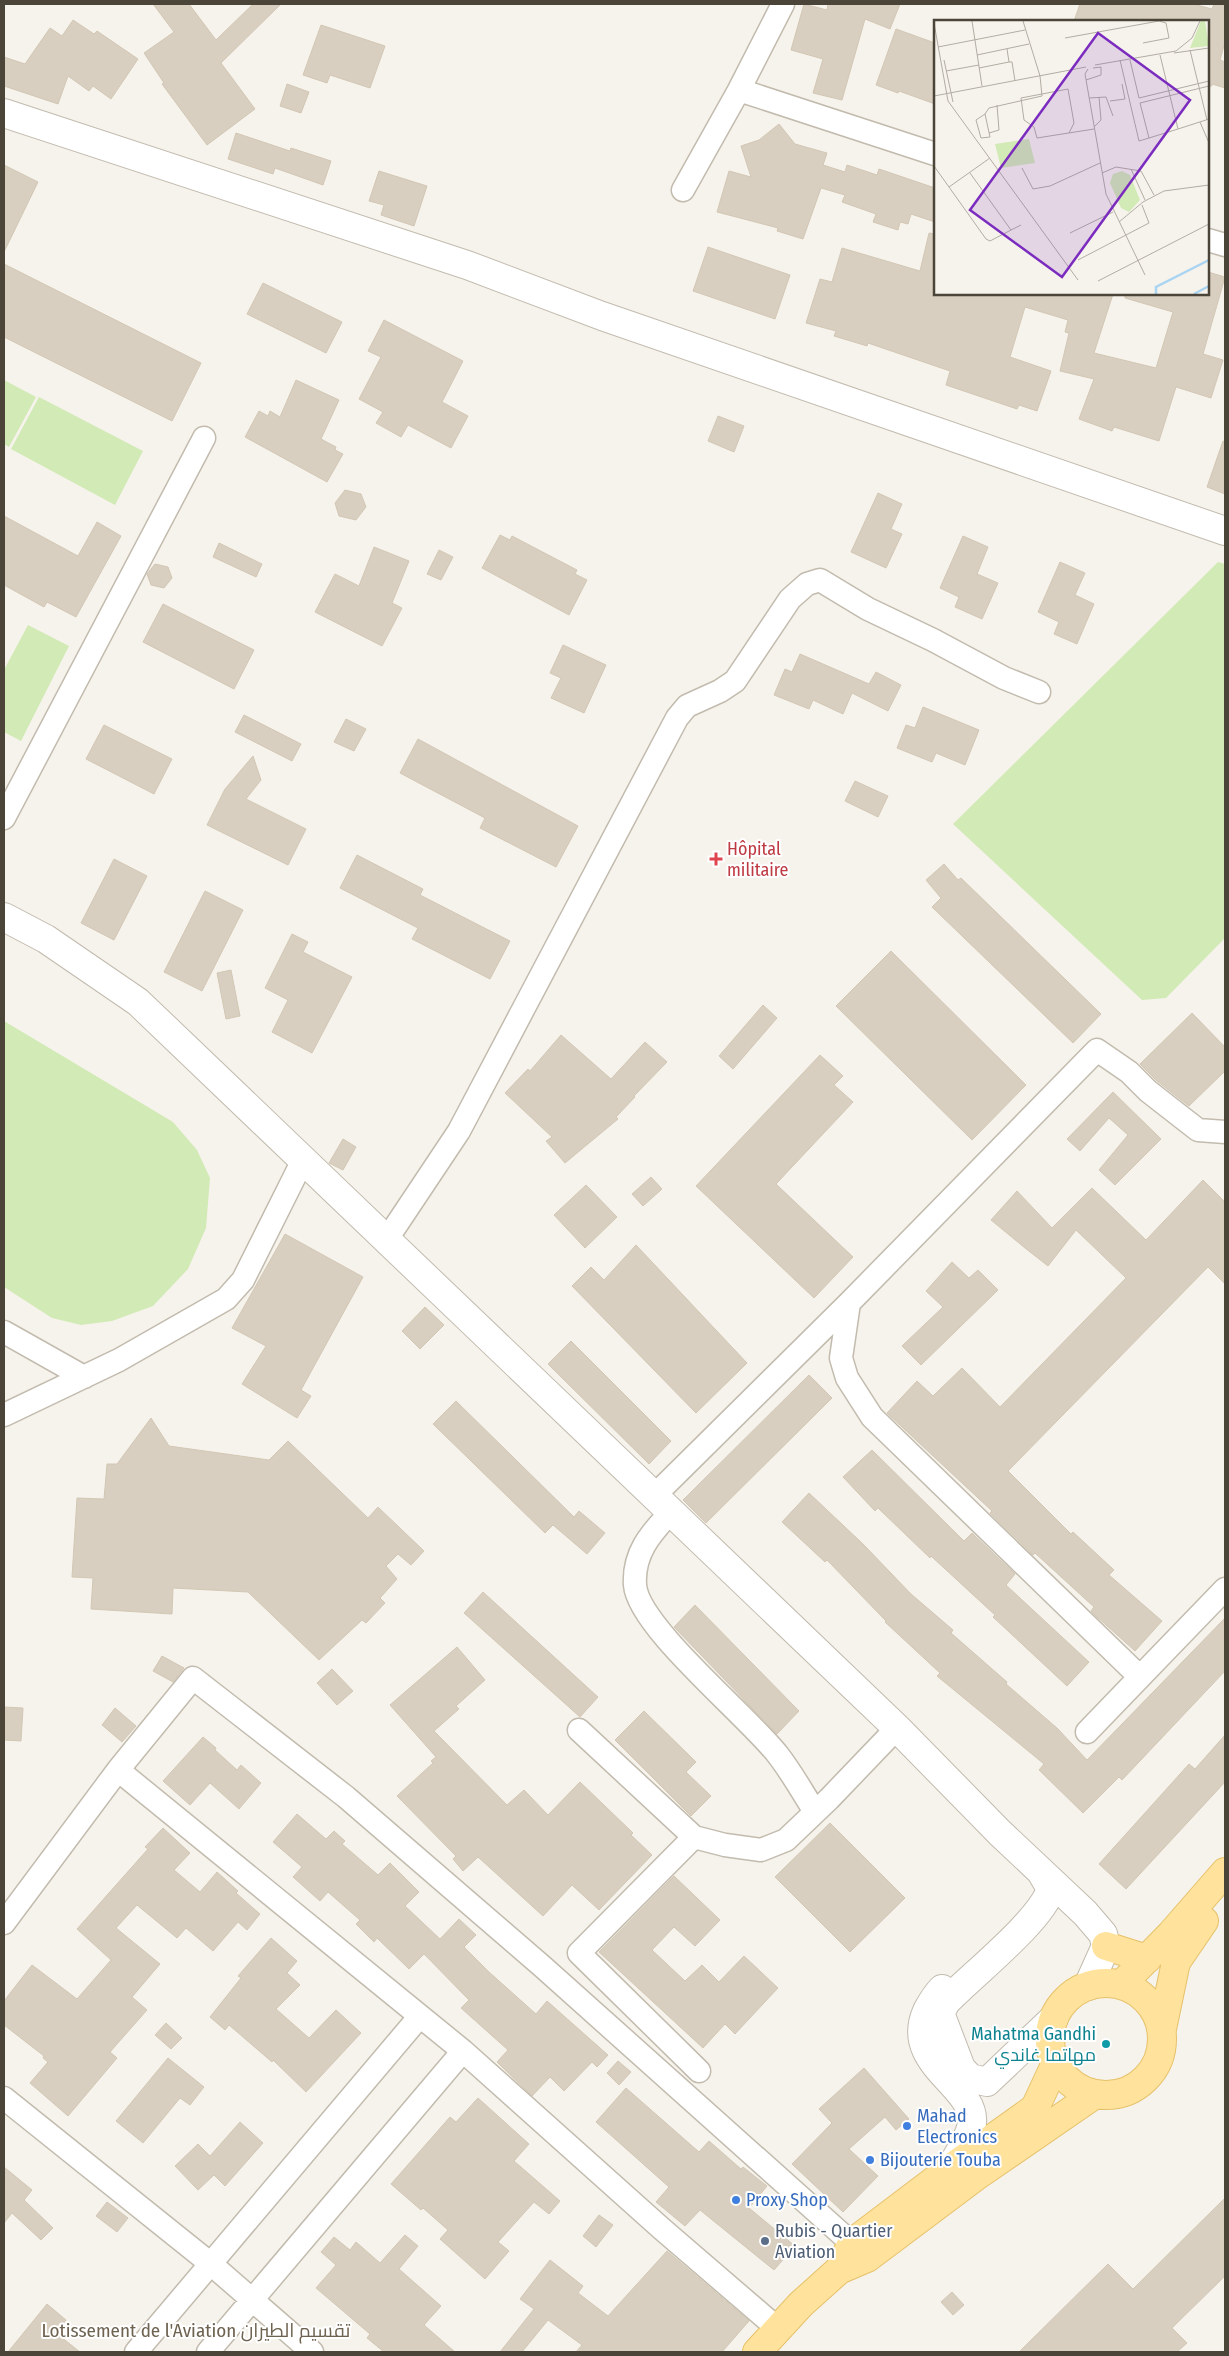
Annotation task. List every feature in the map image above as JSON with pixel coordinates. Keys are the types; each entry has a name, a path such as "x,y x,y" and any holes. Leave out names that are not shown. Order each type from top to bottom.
{"main road":[{"path":"1121,1985 1147,1960 1225,1872"},
{"path":"1162,2029 1157,2014 1148,2001 1136,1991 1121,1985 1105,1983 1088,1986 1068,1998 1054,2018 1050,2034 1050,2050 1055,2065 1065,2079 1094,2095 1109,2096 1124,2093 1137,2086 1149,2076 1157,2064 1162,2050 1162,2029 1176,1962 1184,1948 1225,1894"},
{"path":"1106,1946 1147,1960"},
{"path":"757,2352 777,2328 951,2168 1035,2108 1055,2065"},
{"path":"860,2251 975,2177 1094,2095"}],"street":[{"path":"683,190 739,90 783,4"},
{"path":"739,90 934,154"},
{"path":"4,113 467,264 611,319 1225,531"},
{"path":"1209,240 1225,245"},
{"path":"4,818 204,438"},
{"path":"387,1239 459,1131 677,718 687,706 720,691 735,680 790,599 807,584 820,580 868,610 933,640 1004,678 1039,692"},
{"path":"4,917 46,939 138,1002 302,1162 387,1239 896,1728 1041,1872 1085,1912 1103,1934 1106,1946 1088,1986"},
{"path":"815,1812 778,1754 668,1640 649,1616 635,1587 636,1562 662,1505 849,1303 1097,1050 1129,1072 1148,1091 1198,1130 1225,1132"},
{"path":"4,1415 119,1360 226,1299 244,1280 302,1162"},
{"path":"849,1303 841,1358 847,1378 872,1417 1140,1678"},
{"path":"4,1332 84,1377"},
{"path":"1087,1732 1225,1589"},
{"path":"4,1923 118,1770 193,1678 353,1804 565,1987 860,2251"},
{"path":"579,1730 694,1837 725,1845 761,1850 786,1840 896,1728"},
{"path":"118,1770 463,2052 662,2230 777,2328"},
{"path":"694,1837 579,1953 699,2071"},
{"path":"1041,1872 1051,1889 1048,1900 1007,1944 946,2002 940,2013 961,2068 970,2078 988,2082 1054,2018"},
{"path":"951,2168 972,2123 970,2111 960,2094 934,2064 922,2035 922,2024 934,1997 1042,1891 1041,1872"},
{"path":"136,2352 420,2016"},
{"path":"208,2352 463,2052"},
{"path":"4,2098 211,2264 312,2352"}],"green space":[{"path":"4,380 36,397 9,447 4,444"},
{"path":"39,397 143,451 115,505 11,449"},
{"path":"1218,562 1225,564 1225,938 1166,998 1142,1000 953,824"},
{"path":"28,625 69,646 21,741 4,732 4,670"},
{"path":"4,1021 173,1122 197,1150 210,1178 206,1228 188,1269 153,1306 112,1321 81,1325 52,1318 4,1287"}],"building":[{"path":"153,4 189,4 216,40 253,4 281,4 221,63 255,109 207,145 162,84 164,83 144,53 174,32"},
{"path":"804,4 827,10 828,4 900,4 890,29 865,19 842,100 813,93 823,59 791,50"},
{"path":"1080,4 1193,4 1212,9 1214,4 1225,4 1225,42 1220,60 1225,62 1225,88 1212,84 1212,86 1209,86 1209,20 1074,20"},
{"path":"73,20 94,34 97,31 138,59 111,99 93,86 89,91 68,76 58,104 4,86 4,57 25,64 50,28 62,36"},
{"path":"321,25 385,46 370,88 330,75 327,83 303,75"},
{"path":"896,29 934,43 934,104 876,85"},
{"path":"287,84 309,92 301,113 280,106"},
{"path":"779,124 795,144 827,153 823,165 845,172 847,165 877,175 879,169 934,188 934,222 911,214 908,224 900,222 898,230 873,222 876,214 842,202 845,195 821,188 803,239 777,231 778,228 717,212 729,171 751,177 741,146 759,140"},
{"path":"236,133 290,151 291,148 331,161 323,185 275,168 273,174 228,159"},
{"path":"4,165 38,182 4,252"},
{"path":"379,171 427,186 414,226 381,215 384,205 369,201"},
{"path":"929,233 934,234 934,295 1113,295 1094,353 1156,368 1173,312 1125,298 1125,295 1209,295 1209,272 1225,277 1203,354 1223,360 1211,398 1176,387 1159,441 1114,427 1112,431 1079,419 1094,379 1060,371 1069,333 1065,332 1068,320 1025,307 1010,357 1051,371 1037,411 1019,405 1017,409 946,385 950,371 868,343 867,346 834,336 836,331 806,323 820,279 832,282 842,248 920,271"},
{"path":"708,247 790,275 775,319 693,291"},
{"path":"4,264 201,363 172,421 4,337"},
{"path":"263,283 342,322 326,353 247,314"},
{"path":"384,320 463,361 442,402 468,416 451,448 408,425 401,437 376,423 383,412 359,399 381,357 368,351"},
{"path":"296,380 339,400 321,439 336,447 335,450 343,454 327,482 245,437 259,411 268,416 270,411 280,417"},
{"path":"718,416 744,426 734,452 708,441"},
{"path":"1223,441 1225,442 1225,494 1207,487"},
{"path":"345,490 361,494 366,507 356,520 339,516 335,503"},
{"path":"878,493 902,504 891,529 902,534 886,568 851,552"},
{"path":"4,516 78,556 97,522 121,536 76,617 47,602 44,607 4,585"},
{"path":"500,535 510,540 512,536 577,570 575,574 587,580 569,615 482,568"},
{"path":"963,536 988,547 977,574 998,583 982,619 955,607 959,597 940,588"},
{"path":"219,543 262,564 256,577 213,557"},
{"path":"374,547 409,561 392,603 402,608 382,646 315,612 335,574 359,586"},
{"path":"439,550 453,557 441,580 427,574"},
{"path":"1060,562 1085,573 1075,595 1094,604 1077,644 1054,634 1059,622 1038,612"},
{"path":"155,564 168,567 172,578 164,588 151,585 147,574"},
{"path":"163,604 254,650 234,689 143,642"},
{"path":"563,645 606,665 584,713 551,698 561,678 550,673"},
{"path":"800,654 869,684 876,672 901,685 888,711 852,693 843,714 813,700 809,709 774,695 785,669 792,672"},
{"path":"923,707 979,730 965,765 936,753 932,762 897,748 906,725 915,728"},
{"path":"244,715 301,744 292,761 235,732"},
{"path":"346,719 366,729 354,751 334,742"},
{"path":"104,725 172,759 154,794 86,759"},
{"path":"418,739 578,826 556,867 480,828 485,818 400,773"},
{"path":"253,756 261,780 246,799 306,829 288,865 207,825 225,789"},
{"path":"855,781 888,796 878,817 845,801"},
{"path":"357,855 423,889 420,895 510,941 490,979 412,939 418,928 340,888"},
{"path":"114,859 147,876 114,940 81,923"},
{"path":"944,864 958,880 961,878 1101,1014 1073,1043 932,907 941,898 926,880"},
{"path":"205,891 243,910 202,991 164,972"},
{"path":"292,934 308,942 303,952 352,977 312,1053 272,1032 288,1000 265,988"},
{"path":"891,951 1026,1085 972,1140 836,1006"},
{"path":"231,970 240,1016 226,1019 217,973"},
{"path":"763,1005 777,1018 733,1069 719,1056"},
{"path":"1192,1013 1225,1047 1225,1071 1189,1106 1157,1081 1140,1064"},
{"path":"561,1035 611,1079 645,1042 667,1062 634,1096 616,1117 618,1119 565,1163 546,1141 552,1137 505,1093 528,1069 530,1071"},
{"path":"820,1055 843,1076 834,1085 853,1102 776,1184 853,1257 814,1298 696,1186"},
{"path":"1113,1092 1161,1139 1115,1185 1099,1170 1128,1135 1109,1118 1080,1151 1067,1139"},
{"path":"343,1139 356,1147 343,1170 329,1163"},
{"path":"651,1177 662,1189 643,1206 632,1194"},
{"path":"1203,1180 1225,1202 1225,1284 1208,1267 1008,1471 1071,1534 1073,1532 1114,1570 1109,1575 1162,1621 1135,1651 1091,1611 1094,1607 1035,1553 1033,1555 990,1513 992,1511 887,1413 917,1381 933,1396 962,1368 1000,1407 1126,1278 1076,1230 1048,1266 1025,1248 991,1220 1017,1191 1052,1228 1092,1188 1146,1240"},
{"path":"586,1185 617,1217 585,1248 554,1215"},
{"path":"285,1234 363,1277 301,1390 311,1396 297,1418 242,1384 266,1346 232,1328"},
{"path":"636,1245 747,1363 696,1413 572,1286 591,1267 604,1280"},
{"path":"952,1262 969,1278 978,1270 998,1290 921,1365 902,1346 943,1307 926,1291"},
{"path":"425,1307 444,1325 420,1349 402,1331"},
{"path":"571,1341 671,1441 649,1464 548,1364"},
{"path":"809,1375 832,1398 706,1523 683,1500"},
{"path":"456,1401 574,1517 579,1511 605,1533 587,1554 553,1525 545,1533 433,1424"},
{"path":"151,1418 169,1446 269,1460 288,1441 368,1518 378,1507 424,1551 411,1565 398,1554 386,1566 397,1579 380,1598 385,1603 366,1623 362,1620 319,1660 248,1592 173,1588 172,1614 91,1609 93,1578 72,1577 77,1498 104,1499 107,1464 117,1464"},
{"path":"872,1450 964,1541 972,1533 1015,1574 1006,1585 1089,1662 1067,1686 993,1617 995,1615 931,1556 930,1558 878,1508 875,1511 843,1477"},
{"path":"809,1493 863,1544 911,1594 953,1630 951,1633 1057,1728 1087,1760 1225,1618 1225,1671 1122,1780 1119,1777 1083,1813 1039,1770 1044,1764 937,1676 940,1673 885,1622 827,1560 825,1562 782,1522"},
{"path":"483,1592 598,1697 580,1717 464,1613"},
{"path":"695,1605 799,1711 777,1734 674,1627"},
{"path":"457,1647 485,1680 456,1706 459,1709 434,1731 507,1805 524,1790 548,1815 580,1782 633,1833 631,1835 652,1855 599,1910 572,1885 543,1916 478,1857 463,1871 453,1859 456,1856 397,1796 433,1763 431,1761 436,1757 390,1705"},
{"path":"162,1656 184,1668 173,1682 153,1671"},
{"path":"332,1669 353,1691 337,1705 317,1683"},
{"path":"4,1707 23,1708 21,1741 4,1740"},
{"path":"115,1708 136,1726 122,1742 102,1725"},
{"path":"644,1711 696,1762 686,1772 711,1796 691,1816 615,1740"},
{"path":"1225,1735 1225,1782 1126,1889 1099,1864 1189,1764 1195,1769"},
{"path":"203,1737 237,1770 241,1765 261,1783 239,1809 210,1783 190,1805 163,1781"},
{"path":"297,1814 326,1839 334,1831 345,1841 342,1844 378,1875 390,1863 419,1892 405,1906 440,1939 459,1919 476,1935 464,1947 489,1972 536,2014 547,2001 608,2055 597,2067 592,2062 564,2091 550,2077 532,2096 497,2062 508,2050 461,2008 469,2000 424,1954 409,1969 377,1938 374,1942 356,1924 360,1920 328,1892 320,1901 293,1877 302,1867 273,1842"},
{"path":"830,1823 905,1898 850,1952 775,1877"},
{"path":"163,1828 190,1853 174,1870 200,1892 217,1872 238,1891 236,1893 260,1914 247,1930 238,1922 213,1951 186,1928 177,1938 137,1905 116,1928 160,1964 132,1997 147,2010 110,2052 117,2058 68,2116 30,2083 48,2062 43,2058 44,2056 4,2025 4,2001 32,1965 77,1999 111,1960 77,1929 148,1849 145,1847"},
{"path":"674,1876 720,1920 695,1946 674,1927 652,1950 685,1981 702,1965 719,1982 744,1956 778,1988 735,2034 725,2024 703,2048 599,1952"},
{"path":"271,1938 297,1961 287,1973 300,1985 276,2009 309,2038 336,2010 361,2033 306,2092 273,2060 272,2062 229,2025 225,2030 210,2017 241,1978 238,1976"},
{"path":"166,2023 182,2038 171,2049 155,2035"},
{"path":"168,2058 204,2087 190,2105 180,2098 143,2143 116,2121"},
{"path":"618,2061 631,2072 619,2085 607,2073"},
{"path":"864,2068 909,2119 896,2130 885,2117 849,2149 878,2176 843,2212 792,2164 832,2123 819,2109"},
{"path":"626,2088 699,2152 709,2141 741,2169 743,2167 767,2186 749,2208 795,2246 774,2270 700,2210 685,2226 656,2202 669,2187 596,2122"},
{"path":"478,2098 529,2144 514,2161 560,2201 549,2214 534,2202 498,2242 509,2251 485,2279 440,2239 448,2230 391,2184 450,2117 456,2122"},
{"path":"240,2122 263,2143 225,2186 214,2175 198,2190 175,2166 198,2144 210,2156"},
{"path":"4,2167 32,2190 24,2200 53,2228 41,2240 12,2213 4,2223"},
{"path":"1225,2198 1225,2276 1172,2328 1187,2343 1177,2352 1019,2352 1108,2264 1133,2289"},
{"path":"107,2202 128,2218 117,2232 96,2216"},
{"path":"599,2215 613,2225 596,2247 583,2236"},
{"path":"405,2235 418,2246 399,2269 441,2306 424,2325 455,2352 384,2352 367,2338 370,2334 316,2288 336,2265 321,2252 334,2237 350,2250 356,2242 380,2263"},
{"path":"667,2251 749,2321 722,2352 576,2352 582,2345 548,2320 522,2352 500,2352 534,2309 520,2299 550,2260 583,2286 578,2293 608,2316"},
{"path":"952,2292 964,2305 953,2315 941,2302"},
{"path":"47,2304 66,2320 56,2333 80,2352 8,2352"}],"place":[{"name":"Hôpital militaire","path":"716,859"},
{"name":"Mahatma Gandhi مهاتما غاندي","path":"1106,2044"},
{"name":"Mahad Electronics","path":"907,2126"},
{"name":"Bijouterie Touba","path":"870,2160"},
{"name":"Proxy Shop","path":"736,2200"},
{"name":"Rubis - Quartier Aviation","path":"765,2241"}],"district":[{"name":"Lotissement de l'Aviation تقسيم الطيران","path":"196,2330"}]}
